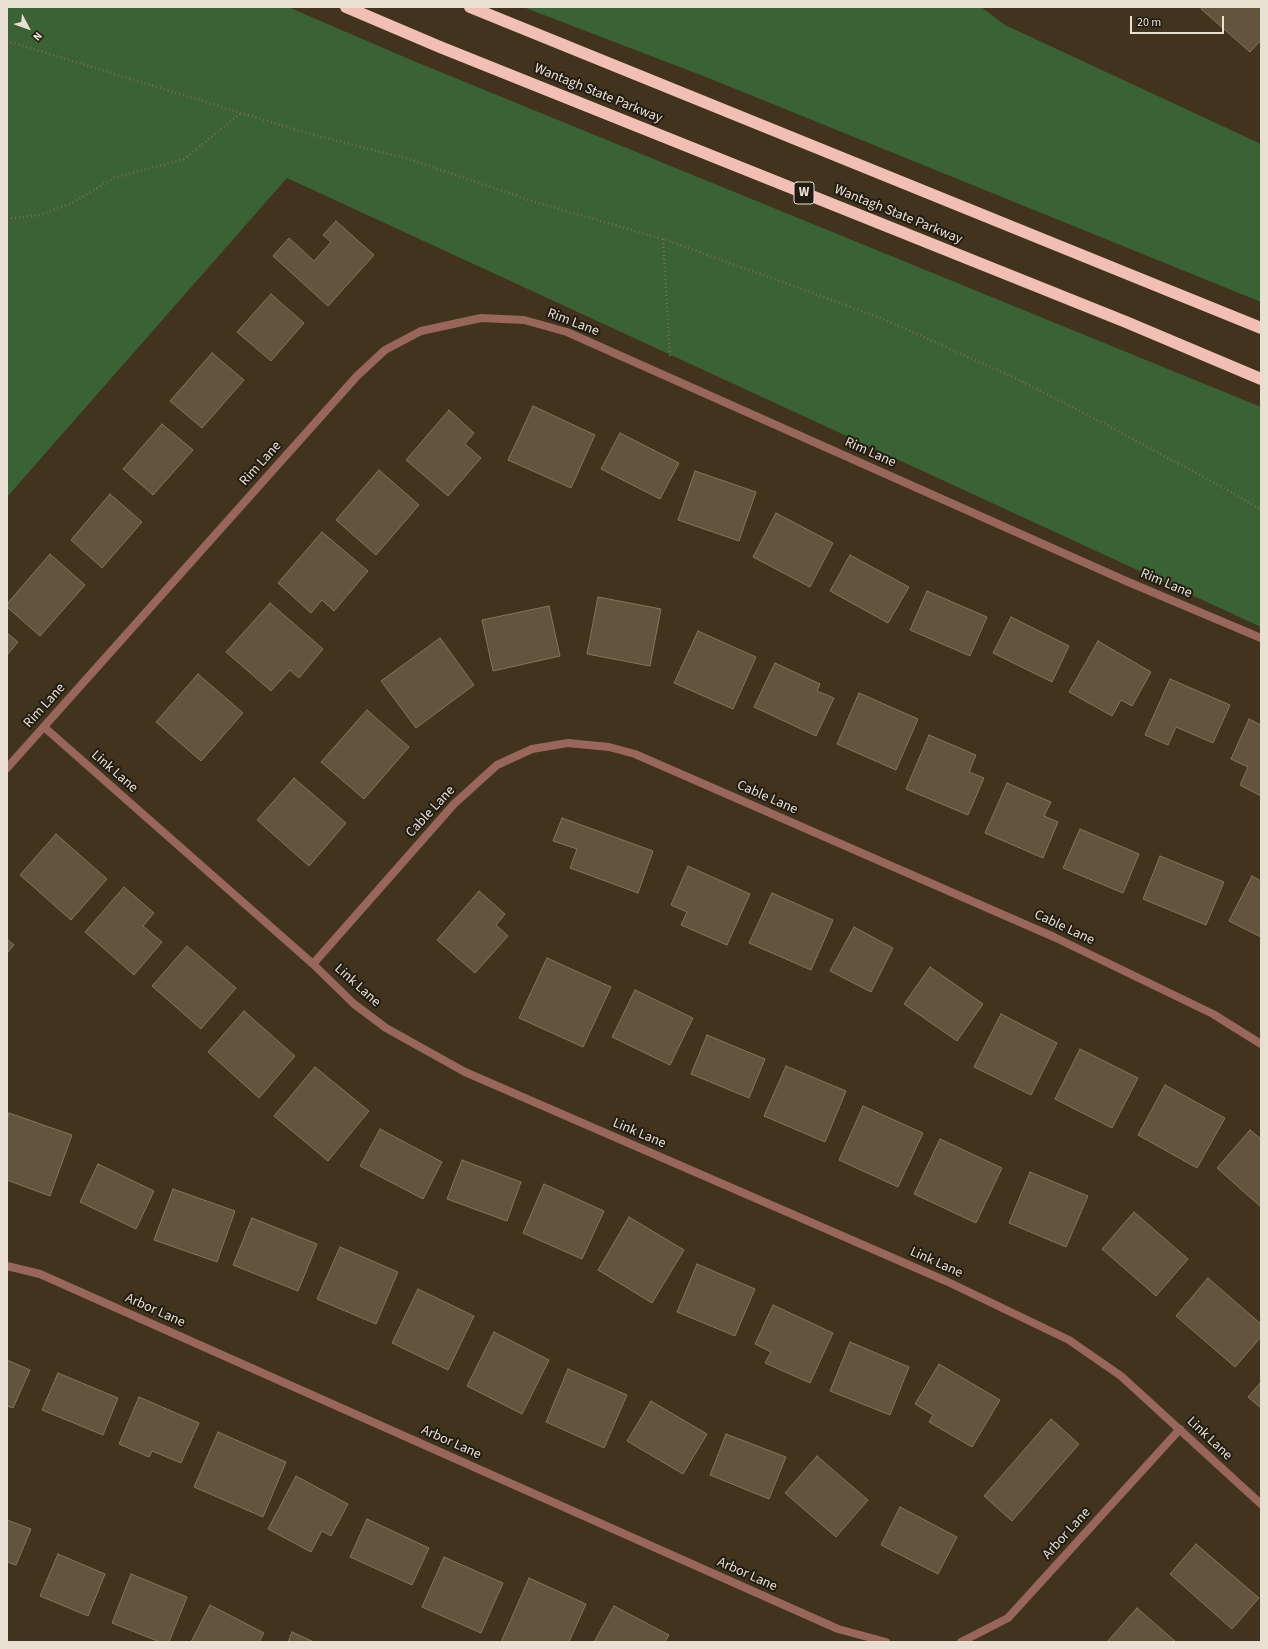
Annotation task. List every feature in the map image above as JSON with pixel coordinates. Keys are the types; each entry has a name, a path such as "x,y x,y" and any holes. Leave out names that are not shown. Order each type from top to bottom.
{"highway":[{"name":"Wantagh State Parkway","path":"346,7 440,47 1118,319 1261,379"},
{"path":"470,7 1261,328"}],"street":[{"name":"Rim Lane","path":"7,768 357,376 385,350 421,331 480,318 524,320 566,332 1126,581 1261,638"},
{"name":"Link Lane","path":"44,727 313,964 354,1004 386,1028 465,1072 946,1281 1069,1340 1121,1376 1261,1504"},
{"name":"Cable Lane","path":"313,964 454,804 497,765 532,750 568,743 609,747 635,754 1054,937 1213,1014 1261,1044"},
{"name":"Arbor Lane","path":"7,1266 40,1274 838,1629 886,1642"},
{"name":"Arbor Lane","path":"961,1642 1008,1618 1180,1430"}],"path":[{"path":"7,41 310,134 405,158 535,202 663,239 883,320 1006,374 1101,422 1233,493 1261,510"},
{"path":"7,219 40,215 72,203 114,178 184,159 241,113"},
{"path":"663,239 672,379"}],"green space":[{"path":"7,7 288,7 416,62 1261,407 1261,627 287,178 7,497"},
{"path":"523,7 981,7 1005,25 1261,144 1261,302 706,77"}],"building":[{"path":"1203,7 1261,7 1261,40 1250,52 1201,9"},
{"path":"336,221 374,255 328,306 273,256 289,238 314,261 331,242 323,235"},
{"path":"271,294 304,323 271,361 237,332"},
{"path":"212,353 244,380 202,428 170,401"},
{"path":"533,406 595,435 571,488 508,460"},
{"path":"449,410 474,433 465,444 481,458 448,496 406,460"},
{"path":"162,424 193,450 153,495 123,469"},
{"path":"620,433 679,463 660,499 601,469"},
{"path":"379,470 419,505 376,555 336,520"},
{"path":"695,471 756,492 739,541 678,520"},
{"path":"110,494 142,522 102,568 71,540"},
{"path":"776,513 833,543 810,587 753,557"},
{"path":"322,532 368,571 334,611 322,600 311,613 278,583"},
{"path":"50,554 85,585 40,636 7,607 7,604"},
{"path":"850,555 909,587 888,623 830,591"},
{"path":"927,591 987,617 970,656 910,630"},
{"path":"598,597 661,609 650,666 587,654"},
{"path":"270,603 323,649 299,678 290,670 271,691 226,652"},
{"path":"549,606 560,656 493,671 482,620"},
{"path":"1011,617 1069,646 1052,682 993,653"},
{"path":"698,631 756,657 733,709 674,683"},
{"path":"7,633 18,642 7,655"},
{"path":"440,638 474,685 416,728 381,681"},
{"path":"1098,641 1151,672 1132,706 1121,700 1112,716 1069,692"},
{"path":"775,663 820,684 817,691 834,698 816,736 754,707"},
{"path":"198,674 243,713 201,761 156,722"},
{"path":"1170,679 1230,705 1213,743 1176,727 1168,745 1145,735"},
{"path":"859,693 918,719 896,770 837,744"},
{"path":"367,710 409,747 364,799 321,762"},
{"path":"1249,719 1261,725 1261,796 1240,785 1248,767 1231,759"},
{"path":"929,735 976,755 969,772 984,778 968,815 906,789"},
{"path":"294,778 346,823 309,866 257,820"},
{"path":"1007,783 1051,802 1044,816 1058,822 1043,858 985,833"},
{"path":"562,818 653,851 638,893 570,868 577,849 553,841"},
{"path":"1080,829 1139,854 1123,893 1063,868"},
{"path":"56,834 107,879 71,920 20,875"},
{"path":"1160,856 1224,882 1206,925 1143,899"},
{"path":"688,866 750,894 727,945 681,925 687,912 671,905"},
{"path":"1252,876 1261,881 1261,937 1229,921"},
{"path":"124,887 154,913 143,926 162,942 134,975 85,932"},
{"path":"479,891 505,914 496,925 508,936 475,973 437,940"},
{"path":"772,893 833,920 811,970 749,943"},
{"path":"854,927 893,948 871,992 830,971"},
{"path":"7,939 14,945 7,953"},
{"path":"187,946 236,988 201,1029 152,986"},
{"path":"547,958 611,987 583,1047 519,1018"},
{"path":"930,967 983,1004 957,1041 904,1004"},
{"path":"635,990 693,1018 670,1065 612,1037"},
{"path":"244,1011 295,1056 259,1098 208,1052"},
{"path":"1001,1014 1057,1043 1031,1095 974,1067"},
{"path":"707,1035 765,1059 749,1098 691,1074"},
{"path":"1080,1049 1138,1078 1112,1128 1055,1099"},
{"path":"786,1066 846,1091 825,1142 764,1116"},
{"path":"315,1067 369,1111 328,1161 274,1116"},
{"path":"1165,1085 1225,1118 1197,1168 1138,1135"},
{"path":"863,1106 923,1133 898,1187 839,1160"},
{"path":"9,1113 72,1135 50,1196 7,1180 7,1119"},
{"path":"380,1129 442,1162 423,1199 360,1166"},
{"path":"1250,1130 1261,1139 1261,1207 1217,1168"},
{"path":"940,1139 1002,1168 976,1223 914,1194"},
{"path":"462,1160 521,1182 507,1221 447,1199"},
{"path":"98,1164 154,1191 136,1229 80,1202"},
{"path":"1030,1172 1088,1196 1066,1247 1009,1223"},
{"path":"544,1184 604,1211 582,1259 523,1233"},
{"path":"173,1189 235,1211 217,1262 154,1240"},
{"path":"1134,1212 1188,1259 1156,1296 1102,1249"},
{"path":"629,1217 684,1250 652,1303 598,1270"},
{"path":"252,1218 317,1244 298,1291 233,1265"},
{"path":"340,1247 398,1272 376,1324 317,1299"},
{"path":"697,1264 755,1289 735,1336 677,1312"},
{"path":"1208,1278 1261,1324 1261,1337 1235,1367 1176,1316"},
{"path":"418,1289 474,1316 448,1370 392,1343"},
{"path":"773,1305 833,1333 810,1383 765,1363 771,1352 755,1344"},
{"path":"494,1332 549,1360 522,1414 467,1386"},
{"path":"850,1342 909,1367 890,1415 830,1391"},
{"path":"7,1360 30,1370 13,1408 7,1406"},
{"path":"939,1364 1000,1400 972,1447 929,1422 933,1415 915,1404"},
{"path":"568,1369 627,1395 604,1448 546,1422"},
{"path":"58,1373 118,1398 103,1435 42,1410"},
{"path":"1261,1382 1261,1408 1248,1397"},
{"path":"139,1397 199,1423 181,1463 152,1451 149,1457 119,1444"},
{"path":"651,1401 707,1434 683,1474 627,1441"},
{"path":"1051,1419 1079,1444 1012,1521 984,1496"},
{"path":"218,1432 286,1462 263,1517 194,1487"},
{"path":"726,1434 786,1457 769,1499 710,1475"},
{"path":"817,1456 868,1500 836,1537 785,1493"},
{"path":"296,1476 348,1504 331,1536 322,1531 311,1552 268,1529"},
{"path":"900,1507 957,1537 938,1574 881,1545"},
{"path":"367,1519 429,1548 412,1585 350,1557"},
{"path":"7,1520 31,1529 16,1565 7,1562"},
{"path":"1196,1544 1259,1598 1232,1629 1170,1574"},
{"path":"58,1554 105,1574 88,1616 40,1596"},
{"path":"444,1557 503,1583 481,1633 422,1607"},
{"path":"131,1574 187,1597 169,1642 160,1642 112,1623"},
{"path":"529,1578 586,1604 569,1642 501,1642"},
{"path":"210,1605 264,1633 259,1642 191,1642"},
{"path":"614,1606 669,1635 665,1642 594,1642"},
{"path":"1137,1608 1176,1642 1107,1642"},
{"path":"292,1632 314,1642 288,1642"}]}
